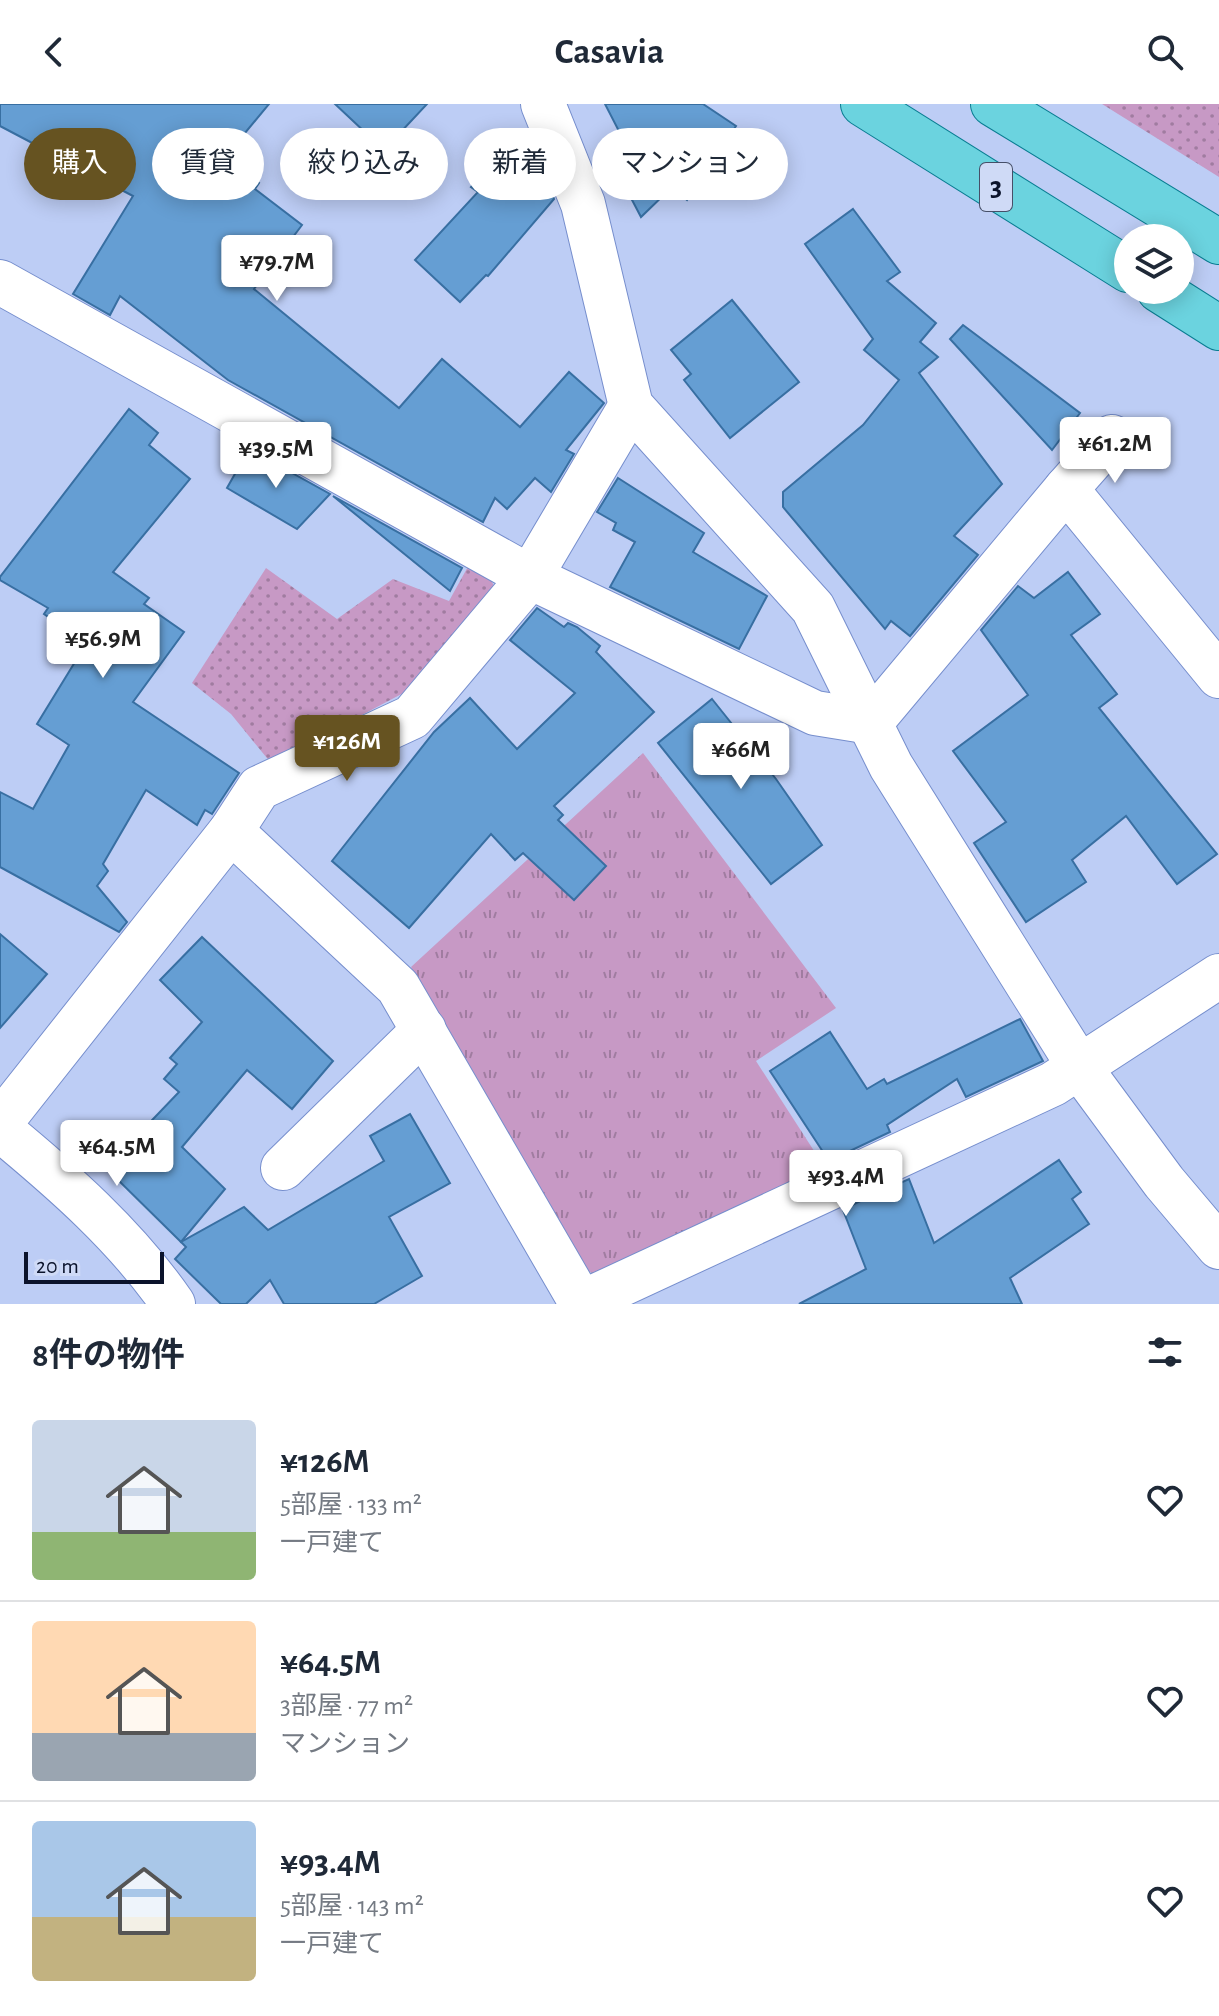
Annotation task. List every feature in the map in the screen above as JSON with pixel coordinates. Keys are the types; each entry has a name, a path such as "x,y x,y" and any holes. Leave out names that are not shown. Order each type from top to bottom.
{"main road":[{"name":"3","path":"863,104 1114,261"},
{"name":"3","path":"993,104 1219,242"},
{"path":"1181,304 1219,328"}],"street":[{"path":"543,104 583,204 631,406 813,608 891,766 1080,1068 1164,1182 1219,1247"},
{"path":"0,282 530,577 815,713 871,722"},
{"path":"173,1304 143,1261 0,1126 231,831 259,788 412,717 530,577 631,406"},
{"path":"871,722 1112,437"},
{"path":"1066,489 1219,676"},
{"path":"231,831 398,987 581,1304 1053,1084 1219,976"},
{"path":"283,1168 424,1030"}],"green space":[{"path":"1102,104 1219,104 1219,177"},
{"path":"470,563 488,574 494,586 411,689 271,763 231,714 192,683 266,568 337,619 393,579 449,601"},
{"path":"643,753 836,1008 756,1061 827,1171 609,1279 587,1271 411,967"}],"building":[{"path":"0,104 269,104 249,128 152,128 152,200 264,200 264,196 302,225 254,289 399,408 442,359 520,427 569,372 604,403 566,450 574,454 551,492 535,478 507,509 495,498 483,522 228,380 120,296 110,315 73,294 131,200 136,200 136,128 24,128 24,139 0,126"},
{"path":"335,104 427,104 405,128 361,128"},
{"path":"605,104 703,104 736,126 735,128 617,128"},
{"path":"471,200 553,200 488,276 460,302 415,260"},
{"path":"632,200 659,200 641,217"},
{"path":"853,209 900,272 887,281 936,323 920,342 938,357 919,373 1002,484 954,536 978,555 910,636 891,621 885,629 783,507 783,492 863,425 899,380 864,350 873,339 805,244"},
{"path":"732,300 799,382 730,438 684,380 691,374 671,350"},
{"path":"963,325 1080,413 1052,450 950,339"},
{"path":"129,409 158,433 149,445 190,479 113,572 149,598 144,604 184,632 133,702 239,773 212,814 205,810 197,825 146,790 103,864 108,871 97,886 127,922 119,932 0,867 0,792 33,809 69,745 37,724 86,644 44,614 48,608 0,580 0,577"},
{"path":"249,449 330,494 297,529 227,488"},
{"path":"618,478 704,533 693,552 767,596 739,649 610,587 635,542 613,530 616,523 597,512"},
{"path":"333,496 462,568 450,591"},
{"path":"1068,572 1100,614 1071,635 1117,694 1099,708 1217,854 1177,884 1126,816 1072,860 1086,882 1026,922 974,843 1006,822 953,751 1028,695 981,630 1018,586 1034,598"},
{"path":"537,608 564,627 568,623 577,627 600,646 596,652 654,712 554,806 563,815 558,820 606,866 574,900 523,853 515,860 491,834 409,928 332,861 434,732 470,698 517,749 575,693 510,640"},
{"path":"712,699 776,779 822,845 771,884 658,743"},
{"path":"0,934 47,974 0,1028"},
{"path":"202,937 333,1061 292,1109 247,1070 182,1147 225,1189 181,1242 113,1175 117,1171 110,1164 179,1092 164,1079 177,1064 170,1058 202,1022 160,980"},
{"path":"1020,1019 1043,1061 966,1097 957,1079 887,1125 890,1132 829,1161 770,1071 830,1032 867,1089 884,1079 887,1084"},
{"path":"410,1114 450,1183 389,1217 422,1276 374,1304 284,1304 270,1280 246,1304 221,1304 175,1259 186,1247 181,1242 244,1207 268,1230 384,1161 370,1136"},
{"path":"1059,1160 1081,1192 1072,1199 1089,1224 1010,1278 1022,1304 799,1304 866,1269 843,1210 909,1179 934,1243"}]}
